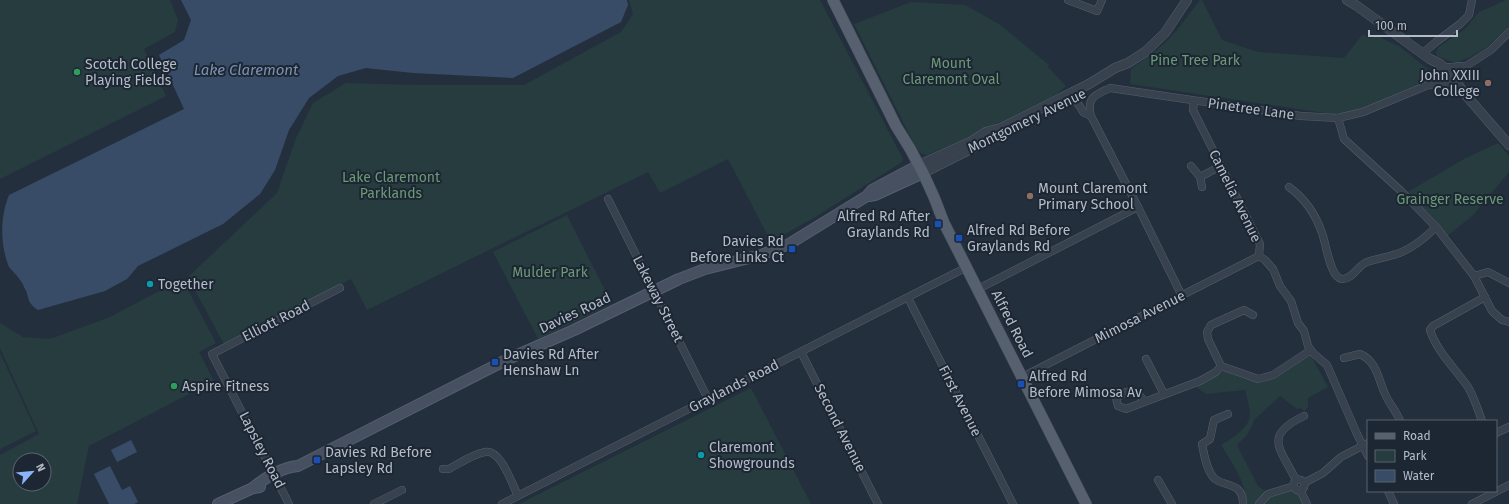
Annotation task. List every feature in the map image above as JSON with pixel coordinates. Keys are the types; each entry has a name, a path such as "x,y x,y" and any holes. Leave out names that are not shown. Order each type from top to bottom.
{"main road":[{"name":"Alfred Road","path":"833,0 896,126 908,145 930,203 944,223 967,267 1086,504"},
{"name":"Davies Road","path":"218,504 253,488 260,487 275,477 293,471 298,466 508,359 574,330 654,291 699,271 761,255 789,244 867,196 875,195 918,171"}],"street":[{"path":"1068,0 1097,11 1101,2"},
{"name":"Montgomery Avenue","path":"918,171 986,132 1001,128 1065,100 1120,72 1128,63 1145,52 1165,33 1187,0"},
{"path":"1346,0 1359,3 1426,56 1434,67 1447,76 1464,93 1509,145"},
{"path":"1426,56 1436,42 1460,24 1469,15 1472,0"},
{"name":"Pinetree Lane","path":"1091,116 1089,104 1094,96 1110,88 1121,88 1194,101 1301,116 1338,118 1363,112 1447,76 1491,50 1509,32"},
{"path":"1065,100 1077,102 1085,113 1091,116 1182,296"},
{"name":"Camelia Avenue","path":"1194,101 1193,110 1260,244 1259,256 1266,260 1273,269 1280,286 1291,301 1298,323 1304,331 1311,350 1327,365 1365,445"},
{"path":"1338,118 1344,139 1401,191 1436,228 1474,276 1492,311 1502,320 1509,322"},
{"path":"1191,166 1200,177 1202,187"},
{"path":"1200,177 1221,166"},
{"path":"1289,187 1300,194 1311,211 1322,233 1333,270 1338,278 1343,279 1348,277 1363,263 1404,251 1425,238 1436,228"},
{"name":"Lakeway Street","path":"608,199 708,399"},
{"path":"978,289 1138,207"},
{"name":"Mimosa Avenue","path":"1022,377 1259,256"},
{"name":"Graylands Road","path":"502,504 967,267"},
{"path":"1474,276 1488,272 1509,283"},
{"name":"Elliott Road","path":"212,354 340,288"},
{"path":"1482,420 1468,388 1433,339 1430,330 1433,326 1485,297"},
{"name":"First Avenue","path":"908,298 1013,504"},
{"path":"1253,315 1244,310 1211,325 1207,332 1208,339 1221,366 1258,379 1273,375 1311,350"},
{"name":"Second Avenue","path":"801,352 878,504"},
{"name":"Lapsley Road","path":"212,354 289,504"},
{"path":"1344,358 1360,354 1366,357 1376,369 1385,396 1400,420"},
{"path":"1146,359 1164,394"},
{"path":"1144,402 1200,381 1216,372 1221,366"},
{"path":"1228,414 1214,420 1210,439 1202,444 1207,464 1214,477 1220,481 1233,485 1243,498 1243,504"},
{"path":"1304,416 1284,428 1278,436 1277,445 1296,486 1307,504"},
{"path":"1497,433 1509,427"},
{"path":"1259,504 1268,494 1296,486 1304,486 1304,483 1323,473 1341,457 1365,445"},
{"path":"443,469 449,469 483,452 493,452 500,459 518,496"},
{"path":"1158,480 1172,504"},
{"path":"1497,491 1509,485"},
{"path":"374,504 402,490"},
{"path":"1388,492 1394,504"},
{"path":"1472,504 1495,492"}],"green space":[{"name":"Scotch College Playing Fields","path":"0,0 170,0 178,20 175,32 144,49 166,96 0,179"},
{"name":"Lake Claremont Parklands","path":"629,0 820,0 901,155 903,159 902,162 817,216 771,242 728,159 660,193 648,172 367,310 351,279 225,346 188,277 277,193 296,138 313,103 346,83 415,85 524,85 621,32 633,14"},
{"name":"Pine Tree Park","path":"1200,0 1202,0 1222,40 1258,52 1344,58 1363,34 1370,39 1377,35 1399,46 1431,72 1428,79 1415,86 1345,116 1130,84 1131,69 1164,44 1178,29"},
{"path":"1509,0 1509,26 1487,47 1470,57 1455,63 1437,56 1436,52 1439,47 1465,29 1479,12"},
{"name":"Mount Claremont Oval","path":"911,2 965,5 999,24 1049,65 1048,67 1066,86 1057,94 993,126 981,129 971,136 927,155 922,154 918,151 913,142 854,24"},
{"name":"Grainger Reserve","path":"1498,143 1509,156 1509,172 1472,216 1446,237 1408,192 1464,159"},
{"name":"Mulder Park","path":"567,215 612,304 538,339 493,252"},
{"path":"182,279 216,343 199,352 214,381 89,446 77,504 0,504 0,455 39,434 0,348 0,323 23,337 50,339 110,317"},
{"path":"0,353 36,431 0,449"},
{"path":"1310,356 1328,387 1308,398 1308,407 1304,411 1301,408 1297,409 1280,396 1255,419 1247,435 1237,445 1258,486 1265,491 1255,504 1246,504 1244,488 1234,466 1221,445 1240,432 1247,423 1250,412 1245,390 1206,394 1196,387 1224,371 1245,379 1261,382 1272,378"},
{"name":"Claremont Showgrounds","path":"751,388 811,504 519,504"},
{"path":"1291,487 1299,492 1304,504 1262,504 1269,495"}],"water":[{"name":"Lake Claremont","path":"181,0 627,0 628,5 621,22 513,78 413,73 366,68 338,76 309,98 289,130 275,170 260,194 223,224 138,266 127,279 105,291 38,310 31,304 23,284 9,267 6,258 2,231 4,212 9,195 184,109 159,55 184,40 191,20"},
{"path":"131,440 137,452 117,462 111,450"},
{"path":"110,466 122,490 130,486 138,502 134,504 109,504 94,474"}],"place":[{"name":"Scotch College Playing Fields","path":"77,72"},
{"name":"John XXIII College","path":"1488,83"},
{"name":"Mount Claremont Primary School","path":"1030,196"},
{"name":"Alfred Rd After Graylands Rd","path":"938,224"},
{"name":"Alfred Rd Before Graylands Rd","path":"959,238"},
{"name":"Davies Rd Before Links Ct","path":"792,249"},
{"name":"Together","path":"150,284"},
{"name":"Davies Rd After Henshaw Ln","path":"495,362"},
{"name":"Alfred Rd Before Mimosa Av","path":"1021,384"},
{"name":"Aspire Fitness","path":"174,386"},
{"name":"Claremont Showgrounds","path":"701,455"},
{"name":"Davies Rd Before Lapsley Rd","path":"317,460"}]}
